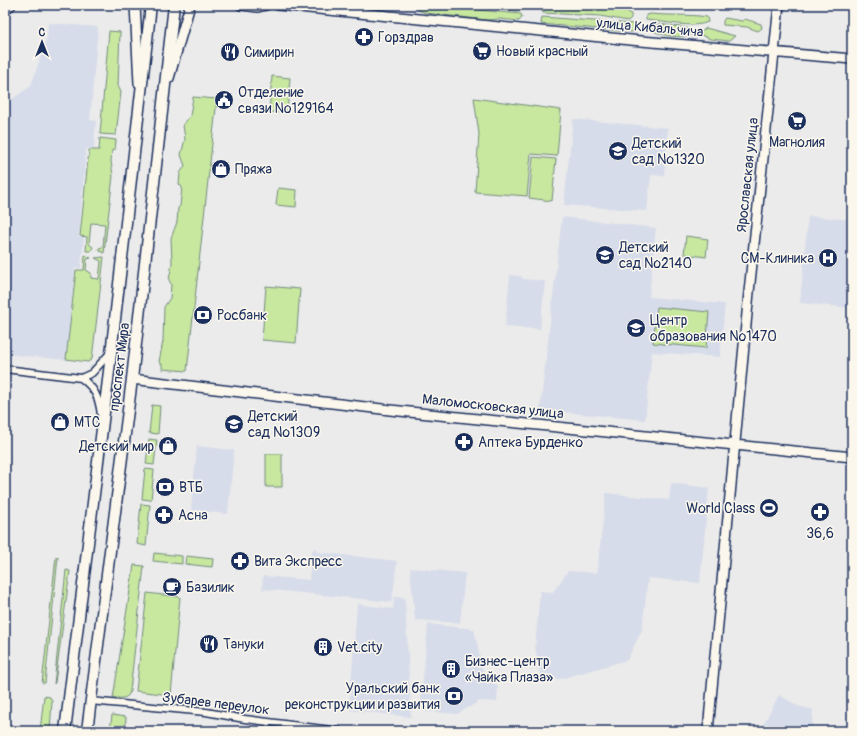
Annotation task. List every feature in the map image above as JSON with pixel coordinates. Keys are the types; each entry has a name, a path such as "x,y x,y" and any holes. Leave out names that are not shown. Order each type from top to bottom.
{"main road":[{"name":"проспект Мира","path":"65,731 151,5"},
{"name":"проспект Мира","path":"87,731 132,379 174,5"}],"street":[{"path":"5,9 11,5"},
{"path":"135,5 140,98"},
{"path":"164,93 190,5"},
{"path":"184,24 192,11 198,5"},
{"path":"241,5 258,7 266,5"},
{"name":"улица Кибальчича","path":"278,5 641,41 852,59"},
{"name":"Ярославская улица","path":"708,731 749,292 780,5"},
{"path":"82,378 92,373 99,367 111,350"},
{"path":"5,370 82,378 91,385 97,394 102,427"},
{"name":"Маломосковская улица","path":"132,379 390,410 852,457"},
{"name":"Зубарев переулок","path":"90,701 232,715 245,719 339,731"}],"shaded area":[{"path":"48,23 98,27 90,120 96,121 94,149 86,149 79,237 84,237 81,268 75,268 66,360 5,354 5,112 9,101 31,86 47,37"},
{"name":"Детский сад №1320","path":"573,119 668,128 664,176 651,175 647,211 564,205"},
{"name":"СМ-Клиника","path":"808,216 852,220 851,308 800,303"},
{"name":"Центр образования №1470","path":"562,217 656,228 649,297 725,304 720,357 652,352 645,420 540,410"},
{"path":"510,275 521,276 523,279 545,281 540,329 505,327"},
{"path":"197,446 234,450 228,514 191,510"},
{"path":"671,483 709,488 700,583 648,578 642,630 627,660 560,679 541,678 535,647 540,591 553,592 568,571 597,573 606,493 669,500"},
{"path":"316,547 316,552 397,561 392,602 262,589 263,576 309,580 312,551"},
{"path":"410,568 465,573 460,623 415,620"},
{"path":"394,597 405,598 411,717 349,710 357,604 393,609"},
{"name":"Бизнес-центр «Чайка Плаза»","path":"428,624 474,629 483,672 498,686 497,702 480,701 457,714 420,711"},
{"path":"779,695 798,706 813,710 812,731 760,731"}],"green space":[{"path":"425,5 521,14 522,18 519,21 499,19 487,20 426,13 418,10 420,6"},
{"path":"461,5 527,5 526,9 517,11"},
{"path":"541,5 569,7 617,7 631,14 631,18 628,21 600,16 543,13 541,10"},
{"path":"646,15 707,17 708,22 695,25 686,25 646,20"},
{"path":"542,17 634,24 634,32 541,24"},
{"path":"725,18 742,21 745,19 761,24 762,28 758,31 747,27 723,25"},
{"path":"659,24 687,28 691,30 693,34 688,36 672,36 651,30 651,25"},
{"path":"706,28 735,36 729,41 710,39 699,34"},
{"path":"109,31 120,32 118,86 121,92 116,135 100,134"},
{"path":"272,76 290,78 287,113 269,112"},
{"path":"193,97 217,99 187,371 162,369 162,364 159,362 163,341 164,307 170,298 171,284 169,280 172,263 171,238 177,222 178,208 180,206 182,187 179,184 180,173 185,166 181,155 185,139 183,125 190,116"},
{"path":"474,98 561,110 557,156 531,154 527,196 475,192 479,134"},
{"path":"100,138 116,140 115,150 112,150 111,161 113,176 104,253 98,250 99,248 103,247 105,224 91,223 89,244 93,247 91,251 86,251 87,237 80,236 89,150 99,150"},
{"path":"533,157 556,159 552,201 529,198"},
{"path":"278,188 297,190 296,207 276,205"},
{"path":"686,236 708,239 706,257 684,254"},
{"path":"85,255 91,258 87,259 86,270 91,273 91,278 99,279 101,261 95,258 104,257 92,359 88,362 66,359 76,270 84,270"},
{"path":"266,286 300,289 296,343 262,340"},
{"path":"657,307 709,312 706,348 653,343"},
{"path":"152,405 160,406 158,434 149,433"},
{"path":"149,439 157,440 154,465 146,464"},
{"path":"266,454 282,454 282,487 266,487"},
{"path":"145,469 154,470 151,500 142,499"},
{"path":"141,504 150,505 146,546 137,544"},
{"path":"154,553 182,556 182,564 153,561"},
{"path":"186,556 213,559 212,567 185,564"},
{"path":"56,557 58,557 45,683 42,683"},
{"path":"134,565 144,566 130,691 126,697 113,698"},
{"path":"66,570 70,571 54,684"},
{"path":"147,593 180,597 171,695 136,691"},
{"path":"44,696 50,697 52,701 50,731 40,731"},
{"path":"112,715 126,717 125,731 110,731"}],"place":[{"name":"Горздрав","path":"364,37"},
{"name":"Новый красный","path":"482,51"},
{"name":"Симирин","path":"230,52"},
{"name":"Отделение связи №129164","path":"224,100"},
{"name":"Магнолия","path":"797,121"},
{"name":"Детский сад №1320","path":"618,151"},
{"name":"Пряжа","path":"221,169"},
{"name":"Детский сад №2140","path":"605,255"},
{"name":"СМ-Клиника","path":"828,258"},
{"name":"Росбанк","path":"203,315"},
{"name":"Центр образования №1470","path":"636,328"},
{"name":"МТС","path":"60,422"},
{"name":"Детский сад №1309","path":"234,424"},
{"name":"Аптека Бурденко","path":"464,442"},
{"name":"Детский мир","path":"168,446"},
{"name":"ВТБ","path":"165,487"},
{"name":"World Class","path":"769,508"},
{"name":"36,6","path":"820,512"},
{"name":"Асна","path":"164,515"},
{"name":"Вита Экспресс","path":"240,561"},
{"name":"Базилик","path":"172,587"},
{"name":"Тануки","path":"209,644"},
{"name":"Vet.city","path":"323,647"},
{"name":"Бизнес-центр «Чайка Плаза»","path":"451,669"},
{"name":"Уральский банк реконструкции и развития","path":"454,696"}]}
